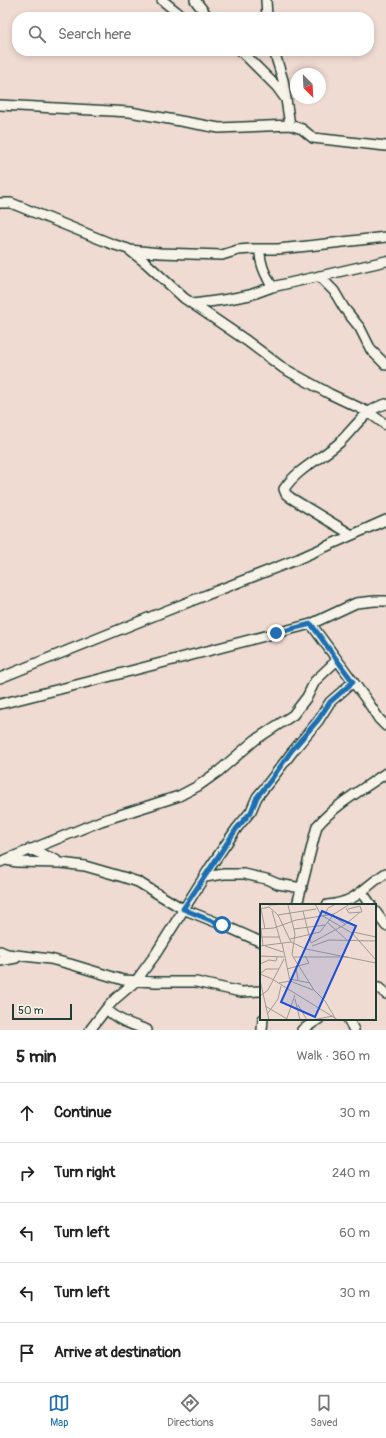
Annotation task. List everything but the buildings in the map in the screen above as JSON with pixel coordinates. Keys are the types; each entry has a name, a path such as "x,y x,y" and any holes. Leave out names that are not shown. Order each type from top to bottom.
{"street":[{"path":"162,0 177,12"},
{"path":"195,0 204,12"},
{"path":"266,0 267,12"},
{"path":"242,56 254,64"},
{"path":"246,56 277,87 287,101"},
{"path":"276,56 283,80 290,125"},
{"path":"0,105 130,112 218,128 290,125 302,129 314,138 386,146"},
{"path":"0,203 11,203 128,250 146,263 184,298 247,341 283,368 330,394 368,412 386,425"},
{"path":"128,250 160,253 222,255 238,250 308,246 386,237"},
{"path":"260,249 263,269 272,288"},
{"path":"193,304 250,295 272,288 386,261"},
{"path":"320,276 334,291 344,308 360,328 371,350 386,364"},
{"path":"352,535 291,498 286,494 284,489 291,479 338,444 368,412 386,404"},
{"path":"0,678 298,559 386,520"},
{"path":"0,704 311,624 356,604 375,600 386,601"},
{"path":"311,624 379,719 386,726"},
{"path":"3,861 101,821 179,796 198,786 219,771 256,740 293,715 307,697 315,681 338,660"},
{"path":"90,1030 106,1009 136,981 155,955 183,909 237,828 251,812 257,797 292,750 318,720 330,702 353,682"},
{"path":"297,904 317,826 324,818 350,798 386,773"},
{"path":"30,849 61,862"},
{"path":"3,861 61,862 85,866 138,882 183,909 260,942"},
{"path":"341,904 356,897 386,873"},
{"path":"205,877 224,874 244,874 266,879 278,884 302,888"},
{"path":"362,892 370,904"},
{"path":"376,912 386,926"},
{"path":"0,952 56,961 123,980 196,982 242,992 260,991"},
{"path":"0,961 24,957"},
{"path":"106,1009 115,1017 127,1024 147,1030"},
{"path":"262,1030 263,1020"},
{"path":"302,1030 317,1020"},
{"path":"349,1020 354,1030"}],"route":[{"path":"222,925 183,909 237,828 251,812 257,797 292,750 307,736 330,702 353,682 311,624 276,633"}]}
